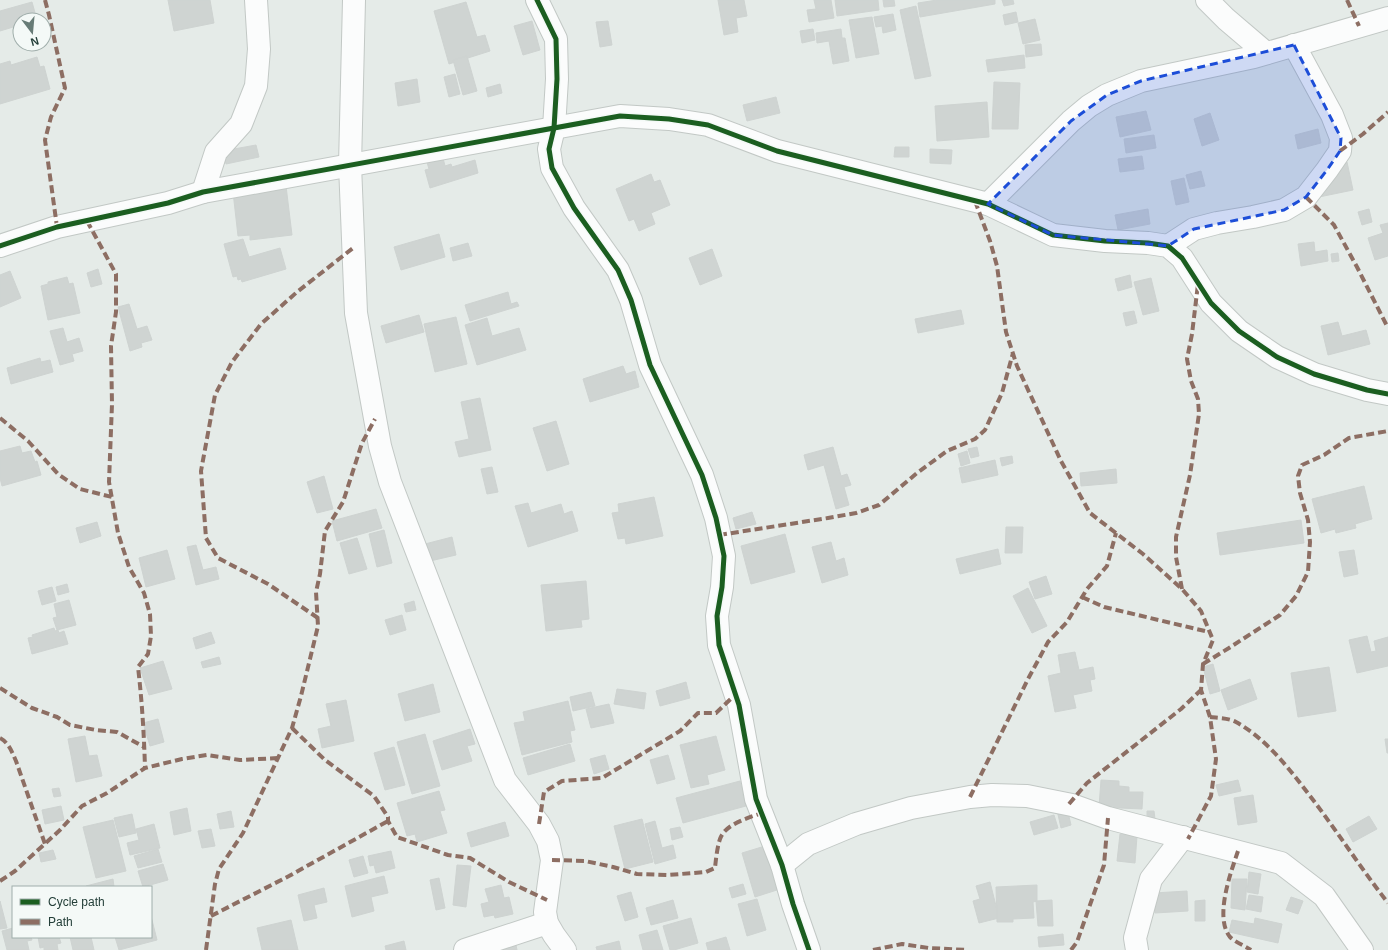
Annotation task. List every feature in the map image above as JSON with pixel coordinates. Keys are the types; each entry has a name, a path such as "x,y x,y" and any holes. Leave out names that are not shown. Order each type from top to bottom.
{"street":[{"path":"202,192 216,152 240,124 256,86 259,49 256,0"},
{"path":"354,0 350,165 356,313 380,446 390,482 505,780 539,824 548,841 552,860 545,912 548,923 554,935 565,950"},
{"path":"537,0 556,39 557,79 554,128 549,149 552,168 574,208 618,270 631,300 650,365 702,475 713,510 724,556 722,587 717,616 718,644 739,705 756,799 782,865 793,904 809,950"},
{"path":"1207,0 1226,19 1266,53"},
{"path":"988,204 1072,121 1089,106 1107,95 1141,80 1266,53 1388,18"},
{"path":"1168,246 1194,229 1284,210 1306,197 1340,151 1341,138 1332,115 1294,45"},
{"path":"0,246 57,227 168,203 202,192 620,116 669,119 708,125 777,151 988,204 1053,235 1168,246 1182,258 1212,303 1239,332 1277,358 1314,374 1367,390 1388,394"},
{"path":"782,865 808,844 856,824 911,808 970,797 992,795 1027,796 1069,804 1108,818 1281,863 1324,896 1362,950"},
{"path":"1137,950 1135,938 1152,879 1183,837"},
{"path":"465,950 548,923"}],"highlighted area":[{"path":"1294,45 1341,138 1340,151 1306,197 1284,210 1194,229 1168,246 1053,235 988,204 1071,121 1107,95 1141,81"}],"building":[{"path":"168,0 210,0 214,23 174,31"},
{"path":"718,0 744,0 747,16 736,18 738,32 724,35"},
{"path":"814,0 831,0 834,18 809,22 807,10 816,9"},
{"path":"835,0 878,0 879,10 837,16"},
{"path":"883,0 894,0 895,6 884,7"},
{"path":"937,0 995,0 995,4 920,17 918,3"},
{"path":"1002,0 1013,0 1014,4 1004,6"},
{"path":"32,2 35,12 12,12 12,27 0,31 0,11"},
{"path":"466,2 477,37 485,35 490,51 449,64 434,11"},
{"path":"916,6 931,76 915,79 900,10"},
{"path":"1016,12 1018,22 1005,25 1003,15"},
{"path":"893,14 896,30 883,33 882,26 876,27 874,17"},
{"path":"872,17 879,54 856,58 849,20"},
{"path":"1035,19 1040,40 1023,44 1018,23"},
{"path":"532,21 540,50 523,55 514,26"},
{"path":"608,21 612,45 600,47 596,22"},
{"path":"813,29 815,40 802,43 800,31"},
{"path":"841,29 842,38 845,38 849,61 833,64 829,41 817,43 816,33"},
{"path":"1041,44 1042,55 1026,57 1025,45"},
{"path":"1024,55 1025,68 988,72 986,60"},
{"path":"467,56 477,91 463,95 453,60"},
{"path":"37,57 40,67 44,66 50,89 0,104 0,64 10,61 11,65"},
{"path":"455,74 460,94 449,97 444,77"},
{"path":"417,79 420,102 398,106 395,83"},
{"path":"994,82 1020,83 1018,129 992,129"},
{"path":"500,84 502,93 488,97 486,88"},
{"path":"776,97 780,113 747,121 743,105"},
{"path":"987,102 989,137 937,141 935,106"},
{"path":"1146,111 1151,130 1120,137 1116,117"},
{"path":"1210,113 1219,140 1202,146 1194,119"},
{"path":"1318,129 1321,143 1298,149 1295,135"},
{"path":"1154,135 1156,148 1126,153 1124,139"},
{"path":"256,145 259,157 226,164 223,151"},
{"path":"895,147 909,147 909,157 894,157"},
{"path":"930,149 952,150 951,164 930,163"},
{"path":"442,154 445,166 451,164 452,167 475,160 478,173 430,188 425,170 429,169 426,159"},
{"path":"1142,156 1144,169 1120,172 1118,159"},
{"path":"1347,162 1353,190 1319,197 1334,165"},
{"path":"1201,171 1205,186 1190,189 1186,175"},
{"path":"651,174 654,182 660,180 670,205 651,213 655,224 639,231 634,219 629,221 616,189"},
{"path":"1184,178 1189,202 1176,205 1171,181"},
{"path":"286,186 292,235 250,240 250,235 238,236 233,192"},
{"path":"1148,209 1150,224 1118,230 1115,215"},
{"path":"1369,209 1372,222 1362,225 1358,212"},
{"path":"1388,223 1388,256 1375,260 1368,238 1383,233 1380,225"},
{"path":"439,234 445,257 401,270 394,247"},
{"path":"243,239 249,257 280,248 286,269 242,282 241,279 238,280 237,276 233,277 224,244"},
{"path":"1314,242 1315,252 1327,250 1328,261 1301,266 1298,244"},
{"path":"468,243 472,256 453,261 450,248"},
{"path":"712,249 722,276 700,285 689,258"},
{"path":"1338,253 1339,261 1332,262 1331,254"},
{"path":"98,269 102,284 91,287 87,273"},
{"path":"10,271 21,298 0,307 0,275"},
{"path":"1130,275 1132,287 1118,291 1115,279"},
{"path":"67,277 69,284 73,283 80,313 48,320 41,286 48,284 48,282"},
{"path":"1151,278 1159,311 1143,315 1134,282"},
{"path":"508,292 511,304 517,302 519,306 470,321 465,305"},
{"path":"129,304 137,329 147,326 152,340 141,343 142,347 130,351 118,307"},
{"path":"961,310 964,324 918,333 915,319"},
{"path":"1134,311 1137,323 1126,326 1123,313"},
{"path":"419,315 424,332 386,343 381,326"},
{"path":"456,317 467,364 435,372 424,324"},
{"path":"487,318 492,336 519,328 526,350 477,365 465,325"},
{"path":"1338,322 1342,336 1366,330 1370,344 1328,355 1321,326"},
{"path":"63,328 67,342 79,338 83,351 72,354 74,361 60,365 50,331"},
{"path":"40,358 41,362 50,360 53,372 11,384 7,368"},
{"path":"623,366 626,374 635,371 639,387 590,402 583,379"},
{"path":"480,398 491,450 459,457 455,442 469,439 461,402"},
{"path":"556,421 569,464 547,471 533,428"},
{"path":"20,446 22,453 31,451 35,462 37,461 41,475 2,486 0,478 0,451"},
{"path":"833,447 841,476 847,474 851,485 844,487 849,505 836,509 824,465 808,470 804,455"},
{"path":"977,447 979,456 971,458 968,449"},
{"path":"967,451 970,463 961,466 958,454"},
{"path":"1012,456 1013,463 1002,466 1000,458"},
{"path":"995,460 998,475 962,483 959,468"},
{"path":"492,467 498,492 487,494 481,469"},
{"path":"1116,469 1117,483 1081,486 1080,473"},
{"path":"324,476 333,509 317,513 307,482"},
{"path":"1364,486 1372,519 1355,524 1356,528 1336,533 1335,529 1321,533 1312,499"},
{"path":"654,497 663,536 626,544 625,538 618,539 612,513 619,512 618,504"},
{"path":"528,503 531,513 561,504 564,514 572,511 578,531 528,547 515,506"},
{"path":"376,509 382,528 337,541 332,521"},
{"path":"752,512 756,524 736,529 733,518"},
{"path":"1301,520 1304,543 1220,555 1217,533"},
{"path":"97,522 101,536 80,543 76,528"},
{"path":"1006,527 1023,527 1022,553 1005,553"},
{"path":"384,530 392,563 377,567 369,534"},
{"path":"785,534 795,572 751,584 741,546"},
{"path":"452,537 456,555 430,561 425,544"},
{"path":"357,538 367,569 349,574 340,543"},
{"path":"831,542 836,561 844,558 848,575 822,583 812,547"},
{"path":"196,545 203,570 216,567 219,579 196,585 187,547"},
{"path":"998,549 1001,564 960,574 956,559"},
{"path":"167,550 175,579 146,587 139,558"},
{"path":"1354,550 1358,574 1344,577 1339,552"},
{"path":"1046,576 1052,594 1035,599 1029,582"},
{"path":"586,581 589,619 581,620 582,627 546,631 541,585"},
{"path":"67,584 69,592 58,595 56,587"},
{"path":"52,587 56,601 42,605 38,591"},
{"path":"1028,588 1047,626 1032,633 1013,596"},
{"path":"69,600 76,625 57,630 53,618 57,617 54,604"},
{"path":"414,601 416,610 406,612 404,604"},
{"path":"402,615 406,630 390,635 385,620"},
{"path":"54,628 55,631 58,630 59,633 64,631 68,644 32,654 28,638 33,637 32,635"},
{"path":"211,632 215,643 196,649 193,638"},
{"path":"1367,636 1371,652 1376,651 1374,641 1388,637 1388,666 1357,673 1349,640"},
{"path":"1075,652 1079,670 1093,667 1095,679 1090,680 1092,691 1073,695 1076,708 1055,712 1048,676 1061,673 1058,655"},
{"path":"219,657 221,664 203,668 201,662"},
{"path":"163,661 172,689 149,695 140,668"},
{"path":"1213,664 1220,691 1210,694 1203,667"},
{"path":"1329,667 1336,711 1298,717 1291,673"},
{"path":"1250,679 1257,699 1228,710 1221,690"},
{"path":"686,682 690,698 660,706 656,691"},
{"path":"433,684 440,712 405,721 398,694"},
{"path":"617,689 646,693 644,709 614,704"},
{"path":"591,692 595,706 573,711 570,697"},
{"path":"346,700 354,741 322,748 318,729 331,726 326,704"},
{"path":"568,701 575,730 570,731 572,742 522,755 514,723 525,721 523,712"},
{"path":"609,704 614,723 591,728 586,709"},
{"path":"158,719 164,742 150,746 143,723"},
{"path":"470,729 475,744 467,746 472,761 442,770 433,741"},
{"path":"425,734 440,786 412,794 397,742"},
{"path":"85,736 89,756 97,755 102,776 76,782 68,739"},
{"path":"716,736 725,770 707,775 709,784 691,788 680,745"},
{"path":"1385,739 1388,739 1388,753 1387,753"},
{"path":"570,744 575,761 528,775 523,758"},
{"path":"394,747 405,785 385,790 374,753"},
{"path":"605,755 609,769 594,774 590,759"},
{"path":"668,755 675,779 657,784 650,760"},
{"path":"1101,780 1119,781 1119,786 1129,787 1129,792 1143,792 1142,809 1099,807"},
{"path":"1238,780 1241,791 1219,796 1216,785"},
{"path":"740,781 746,806 683,823 676,798"},
{"path":"59,788 61,796 54,797 52,789"},
{"path":"439,791 445,810 440,811 447,833 417,842 415,834 407,836 397,803"},
{"path":"1253,795 1257,822 1238,825 1234,798"},
{"path":"61,806 64,820 45,824 42,810"},
{"path":"187,808 191,831 174,835 170,812"},
{"path":"1067,808 1071,825 1061,828 1057,810"},
{"path":"231,811 234,827 220,829 217,814"},
{"path":"1147,811 1154,811 1155,819 1147,820"},
{"path":"132,814 136,833 119,837 114,818"},
{"path":"1054,815 1058,828 1034,835 1030,822"},
{"path":"1369,816 1377,829 1353,842 1346,829"},
{"path":"642,819 653,862 625,869 614,826"},
{"path":"113,820 126,871 96,878 83,827"},
{"path":"655,821 662,848 673,845 676,858 655,864 645,824"},
{"path":"505,822 509,836 471,847 467,833"},
{"path":"154,824 160,848 130,855 127,843 139,840 136,829"},
{"path":"680,827 683,837 672,840 670,829"},
{"path":"211,829 215,846 202,848 198,831"},
{"path":"1120,834 1137,836 1135,863 1117,861"},
{"path":"765,846 777,890 755,897 742,853"},
{"path":"158,849 162,862 138,868 134,856"},
{"path":"53,850 56,859 41,862 39,853"},
{"path":"391,851 395,868 376,873 374,865 370,866 368,856"},
{"path":"363,856 368,873 354,877 349,860"},
{"path":"163,864 168,880 143,886 138,871"},
{"path":"457,865 471,866 466,907 453,905"},
{"path":"1249,872 1261,874 1258,894 1247,892"},
{"path":"384,876 388,893 371,897 374,911 352,917 345,886"},
{"path":"439,878 445,908 436,910 430,880"},
{"path":"113,879 114,886 86,886"},
{"path":"1232,879 1247,879 1245,910 1231,908"},
{"path":"990,882 999,918 979,923 973,901 980,899 976,886"},
{"path":"743,884 746,894 732,898 729,888"},
{"path":"501,885 504,898 509,897 513,914 495,918 494,915 484,917 481,904 489,902 485,889"},
{"path":"1037,885 1037,901 1033,902 1034,918 1013,919 1013,922 997,922 996,887"},
{"path":"324,888 327,902 314,905 317,918 304,921 298,895"},
{"path":"1187,891 1188,911 1155,913 1154,893"},
{"path":"631,892 638,917 625,921 617,896"},
{"path":"1249,895 1263,897 1261,912 1246,909"},
{"path":"1291,897 1303,901 1298,914 1286,910"},
{"path":"757,899 766,930 747,936 738,904"},
{"path":"673,900 678,918 651,925 646,908"},
{"path":"1052,900 1053,926 1038,926 1036,901"},
{"path":"1205,900 1205,921 1195,921 1195,901"},
{"path":"0,901 7,928 0,929"},
{"path":"691,918 698,943 670,950 663,926"},
{"path":"1255,918 1282,924 1278,943 1229,932 1232,920 1254,924"},
{"path":"152,920 157,940 119,950 115,938 152,938"},
{"path":"291,920 298,950 262,950 257,928"},
{"path":"12,928 12,938 31,938 32,940 27,941 29,950 7,950 2,931"},
{"path":"657,930 663,950 643,950 639,935"},
{"path":"1063,934 1064,945 1039,947 1038,937"},
{"path":"726,937 730,950 708,950 706,943"},
{"path":"38,938 59,938 61,943 57,944 58,950 44,950 44,947 40,948"},
{"path":"70,938 91,938 94,950 73,950"},
{"path":"404,941 406,950 386,950 385,946"},
{"path":"619,941 621,950 597,950 596,947"},
{"path":"516,945 517,950 502,949"}],"marked path":[{"path":"45,0 65,88 51,117 45,140 57,227"},
{"path":"1347,0 1359,26"},
{"path":"1340,151 1363,134 1388,112"},
{"path":"1306,197 1334,225 1388,328"},
{"path":"975,201 990,241 997,266 1006,332 1017,366 1061,461 1090,513 1143,554 1182,589 1201,611 1213,640 1203,664 1201,690 1210,717 1216,759 1211,796 1188,839"},
{"path":"87,221 116,274 116,312 111,346 112,404 109,482 118,533 129,567 144,593 150,614 151,636 148,654 138,667 143,718 145,768"},
{"path":"318,618 268,584 218,558 206,538 201,471 215,395 232,362 261,324 297,292 353,248"},
{"path":"1182,589 1176,557 1176,537 1190,475 1199,414 1198,399 1191,381 1187,359 1192,334 1198,284"},
{"path":"719,535 856,513 879,505 917,473 947,451 975,439 985,430 1002,393 1013,353"},
{"path":"0,418 28,441 58,474 80,489 112,497"},
{"path":"206,950 215,884 219,869 243,833 292,728 318,626 316,592 320,574 325,531 343,502 362,443 375,419"},
{"path":"1203,664 1280,615 1296,596 1308,572 1310,542 1308,520 1300,493 1298,476 1302,465 1324,455 1349,438 1388,431"},
{"path":"970,797 1028,679 1048,642 1067,622 1087,589 1107,566 1116,533"},
{"path":"1082,597 1104,607 1209,632"},
{"path":"0,688 32,708 57,717 70,725 117,732 144,747"},
{"path":"1069,804 1087,783 1181,709 1201,690"},
{"path":"539,824 544,792 562,781 602,778 680,731 698,713 716,713 736,694"},
{"path":"1210,717 1227,719 1236,722 1257,736 1275,754 1292,772 1388,903"},
{"path":"292,728 325,760 374,796 388,817 388,821 397,837 448,855 470,858 509,882 547,900"},
{"path":"0,738 12,751 45,844"},
{"path":"0,881 15,871 60,830 82,806 107,793 145,768 182,759 207,755 240,760 278,758"},
{"path":"552,860 585,861 637,874 668,875 706,872 715,868 720,839 727,829 744,819 762,813"},
{"path":"1071,950 1077,942 1104,865 1108,818"},
{"path":"211,916 289,876 388,821"},
{"path":"1238,851 1225,894 1225,928 1230,937 1251,950"},
{"path":"873,950 902,944 929,948 968,950"}],"cycle path":[{"path":"537,0 556,39 557,79 554,128 549,149 552,168 574,208 618,270 631,300 650,365 702,475 716,518 724,556 722,587 717,616 719,645 739,705 756,799 782,865 793,904 809,950"},
{"path":"0,246 57,227 168,203 203,192 620,116 669,119 708,125 777,151 988,204 1053,235 1168,246 1182,258 1211,303 1239,331 1277,357 1314,374 1367,390 1388,394"}]}
